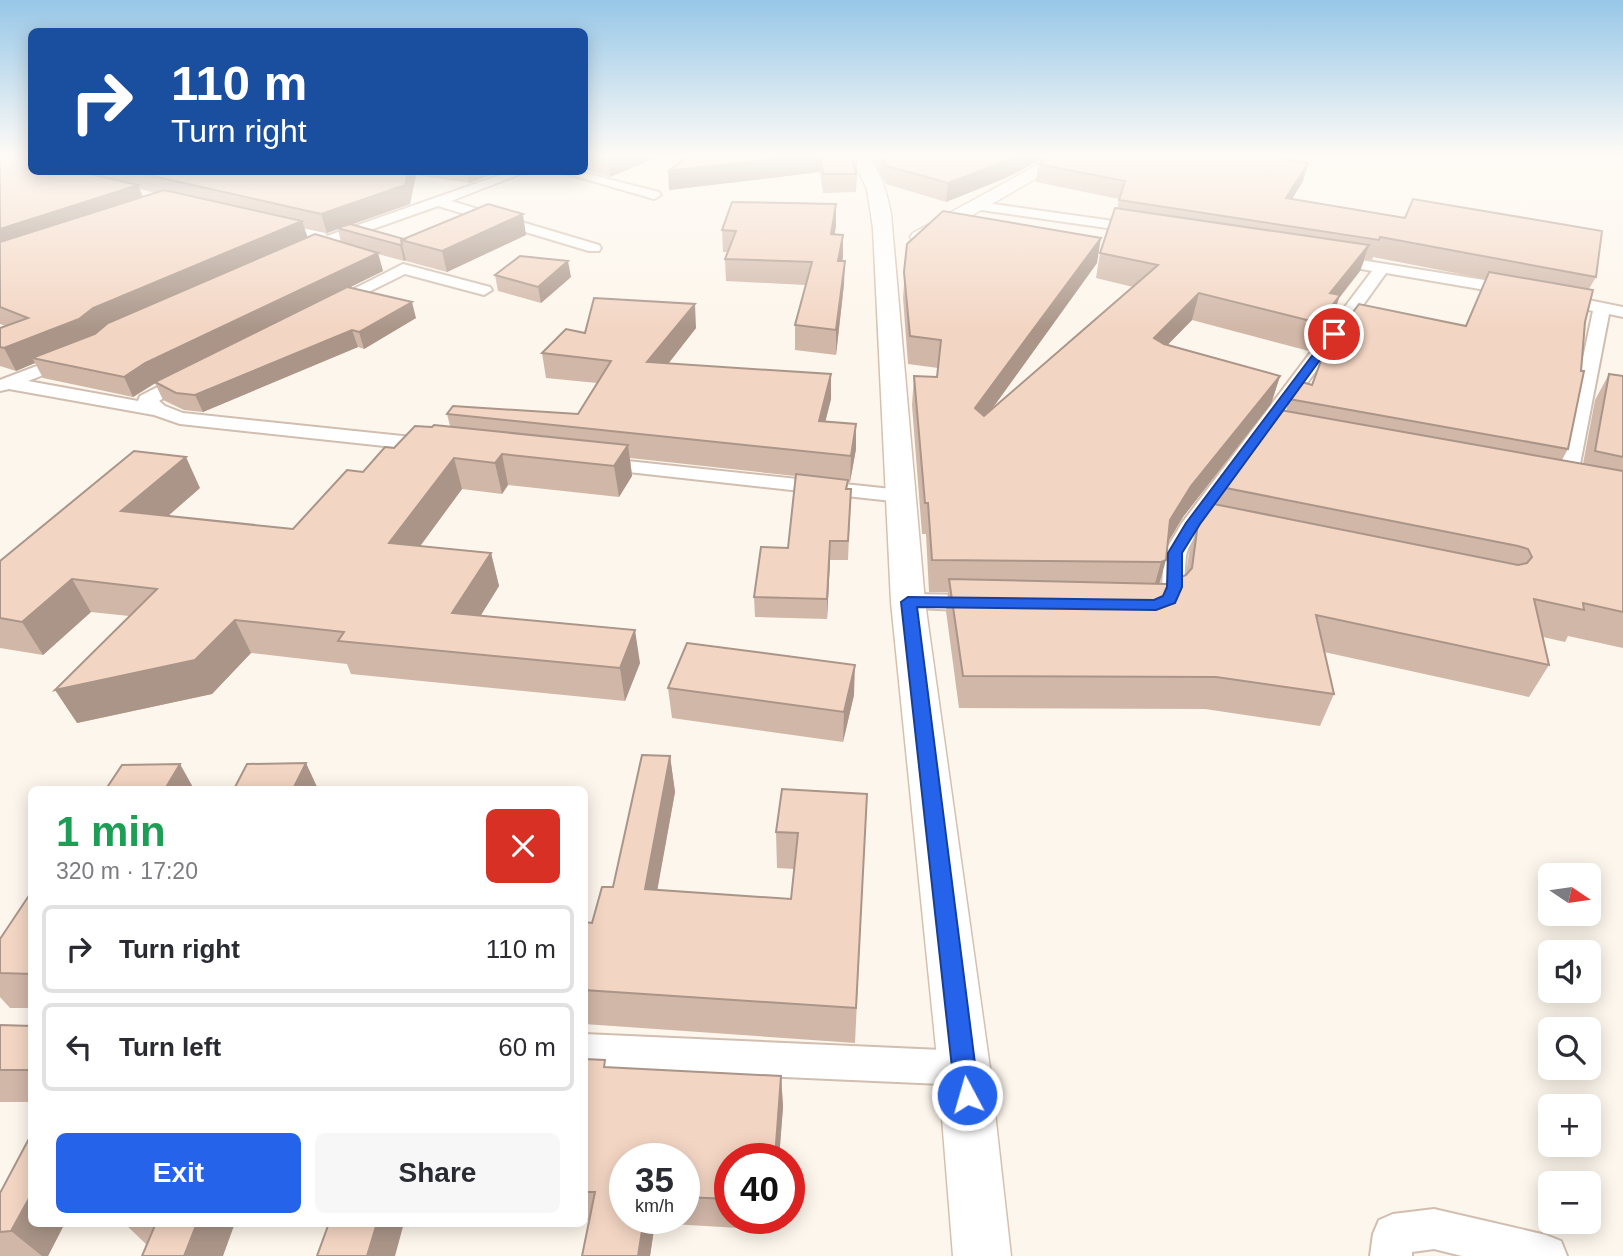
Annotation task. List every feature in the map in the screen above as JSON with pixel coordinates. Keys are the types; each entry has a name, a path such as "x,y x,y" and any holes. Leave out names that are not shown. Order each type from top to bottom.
{"street":[{"path":"313,246 404,213"},
{"path":"475,213 594,248"},
{"path":"881,213 886,254 908,602 964,1068 982,1256"},
{"path":"886,254 966,213"},
{"path":"1026,213 1157,231"},
{"path":"257,222 320,236 313,246"},
{"path":"313,246 343,251"},
{"path":"1316,257 1623,312"},
{"path":"379,262 484,290"},
{"path":"1129,605 1156,605 1169,599 1174,587 1175,553 1193,523 1382,268"},
{"path":"318,312 403,269"},
{"path":"1589,490 1559,484 1601,308"},
{"path":"4,385 84,352"},
{"path":"158,411 146,400 209,366"},
{"path":"4,385 158,411 180,418 451,448"},
{"path":"1261,393 1286,400"},
{"path":"1265,429 1320,439"},
{"path":"574,461 901,496"},
{"path":"1193,523 1247,534"},
{"path":"908,602 1005,603"},
{"path":"588,1051 964,1068"},
{"path":"1391,1256 1393,1234 1434,1229 1546,1256"}],"building":[{"path":"0,213 51,213 0,229"},
{"path":"93,213 265,213 302,221 93,308 79,319 4,348 0,347 0,328 28,318 0,307 0,242"},
{"path":"467,213 523,214 442,251 401,240"},
{"path":"728,213 835,213 831,234 843,235 838,261 845,261 836,330 795,325 812,262 725,259 736,231 722,230"},
{"path":"941,213 1101,238 975,408 984,416 1158,265 1100,253 1113,213 1147,213 1369,245 1330,293 1340,295 1319,323 1199,293 1154,338 1164,344 1280,376 1191,486 1170,520 1166,560 932,560 914,376 937,377 941,340 910,336 904,272 907,244"},
{"path":"1201,213 1373,213 1405,218 1407,213 1493,213 1602,231 1596,277 1380,237 1379,240"},
{"path":"350,224 404,239 400,245 337,228"},
{"path":"315,234 378,253 145,363 124,377 32,358 95,334 108,323"},
{"path":"520,256 568,261 538,287 495,275"},
{"path":"1489,272 1593,290 1585,322 1581,371 1584,371 1568,449 1289,399 1302,382 1312,385 1325,350 1359,304 1466,326"},
{"path":"347,287 412,302 359,332 352,330 195,395 176,393 155,382"},
{"path":"594,298 695,304 647,362 831,374 819,421 856,424 851,456 447,414 453,406 578,414 611,361 542,353 566,329 585,333"},
{"path":"1609,374 1623,376 1623,457 1595,451"},
{"path":"1280,410 1623,471 1623,612 1583,603 1584,610 1534,599 1549,665 1316,615 1334,694 1216,677 963,676 949,579 1166,584 1186,575 1192,568 1198,523 1209,503 1518,565 1527,563 1532,557 1528,549 1518,546 1221,487"},
{"path":"434,425 628,445 614,466 502,454 495,463 454,458 389,543 491,553 452,613 635,630 620,668 338,641 344,632 235,620 195,660 55,690 157,589 72,579 22,622 0,618 0,561 134,451 186,457 121,511 293,529 347,470 363,472 385,447 394,448 415,426"},
{"path":"796,474 848,480 846,489 851,489 848,541 830,541 827,599 754,597 761,547 788,548"},
{"path":"687,643 855,665 844,712 668,688"},
{"path":"642,755 670,756 645,889 791,899 798,833 776,832 782,789 867,794 856,1008 588,990 588,922 592,923 602,887 613,887"},
{"path":"306,763 294,786 236,786 247,764"},
{"path":"180,764 167,786 108,786 122,765"},
{"path":"28,897 28,974 0,973 0,939"},
{"path":"0,1025 28,1026 28,1070 0,1070"},
{"path":"588,1059 605,1060 604,1067 781,1076 776,1143 714,1143 714,1198 700,1198 700,1143 609,1143 609,1234 641,1234 638,1256 582,1256 595,1192 588,1192"},
{"path":"28,1140 28,1200 11,1231 0,1232 0,1193"},
{"path":"154,1227 195,1227 184,1256 142,1256"},
{"path":"328,1227 376,1227 367,1256 317,1256"}],"route":[{"path":"967,1095 908,602 1156,605 1169,599 1174,587 1175,553 1193,523 1334,334"}]}
